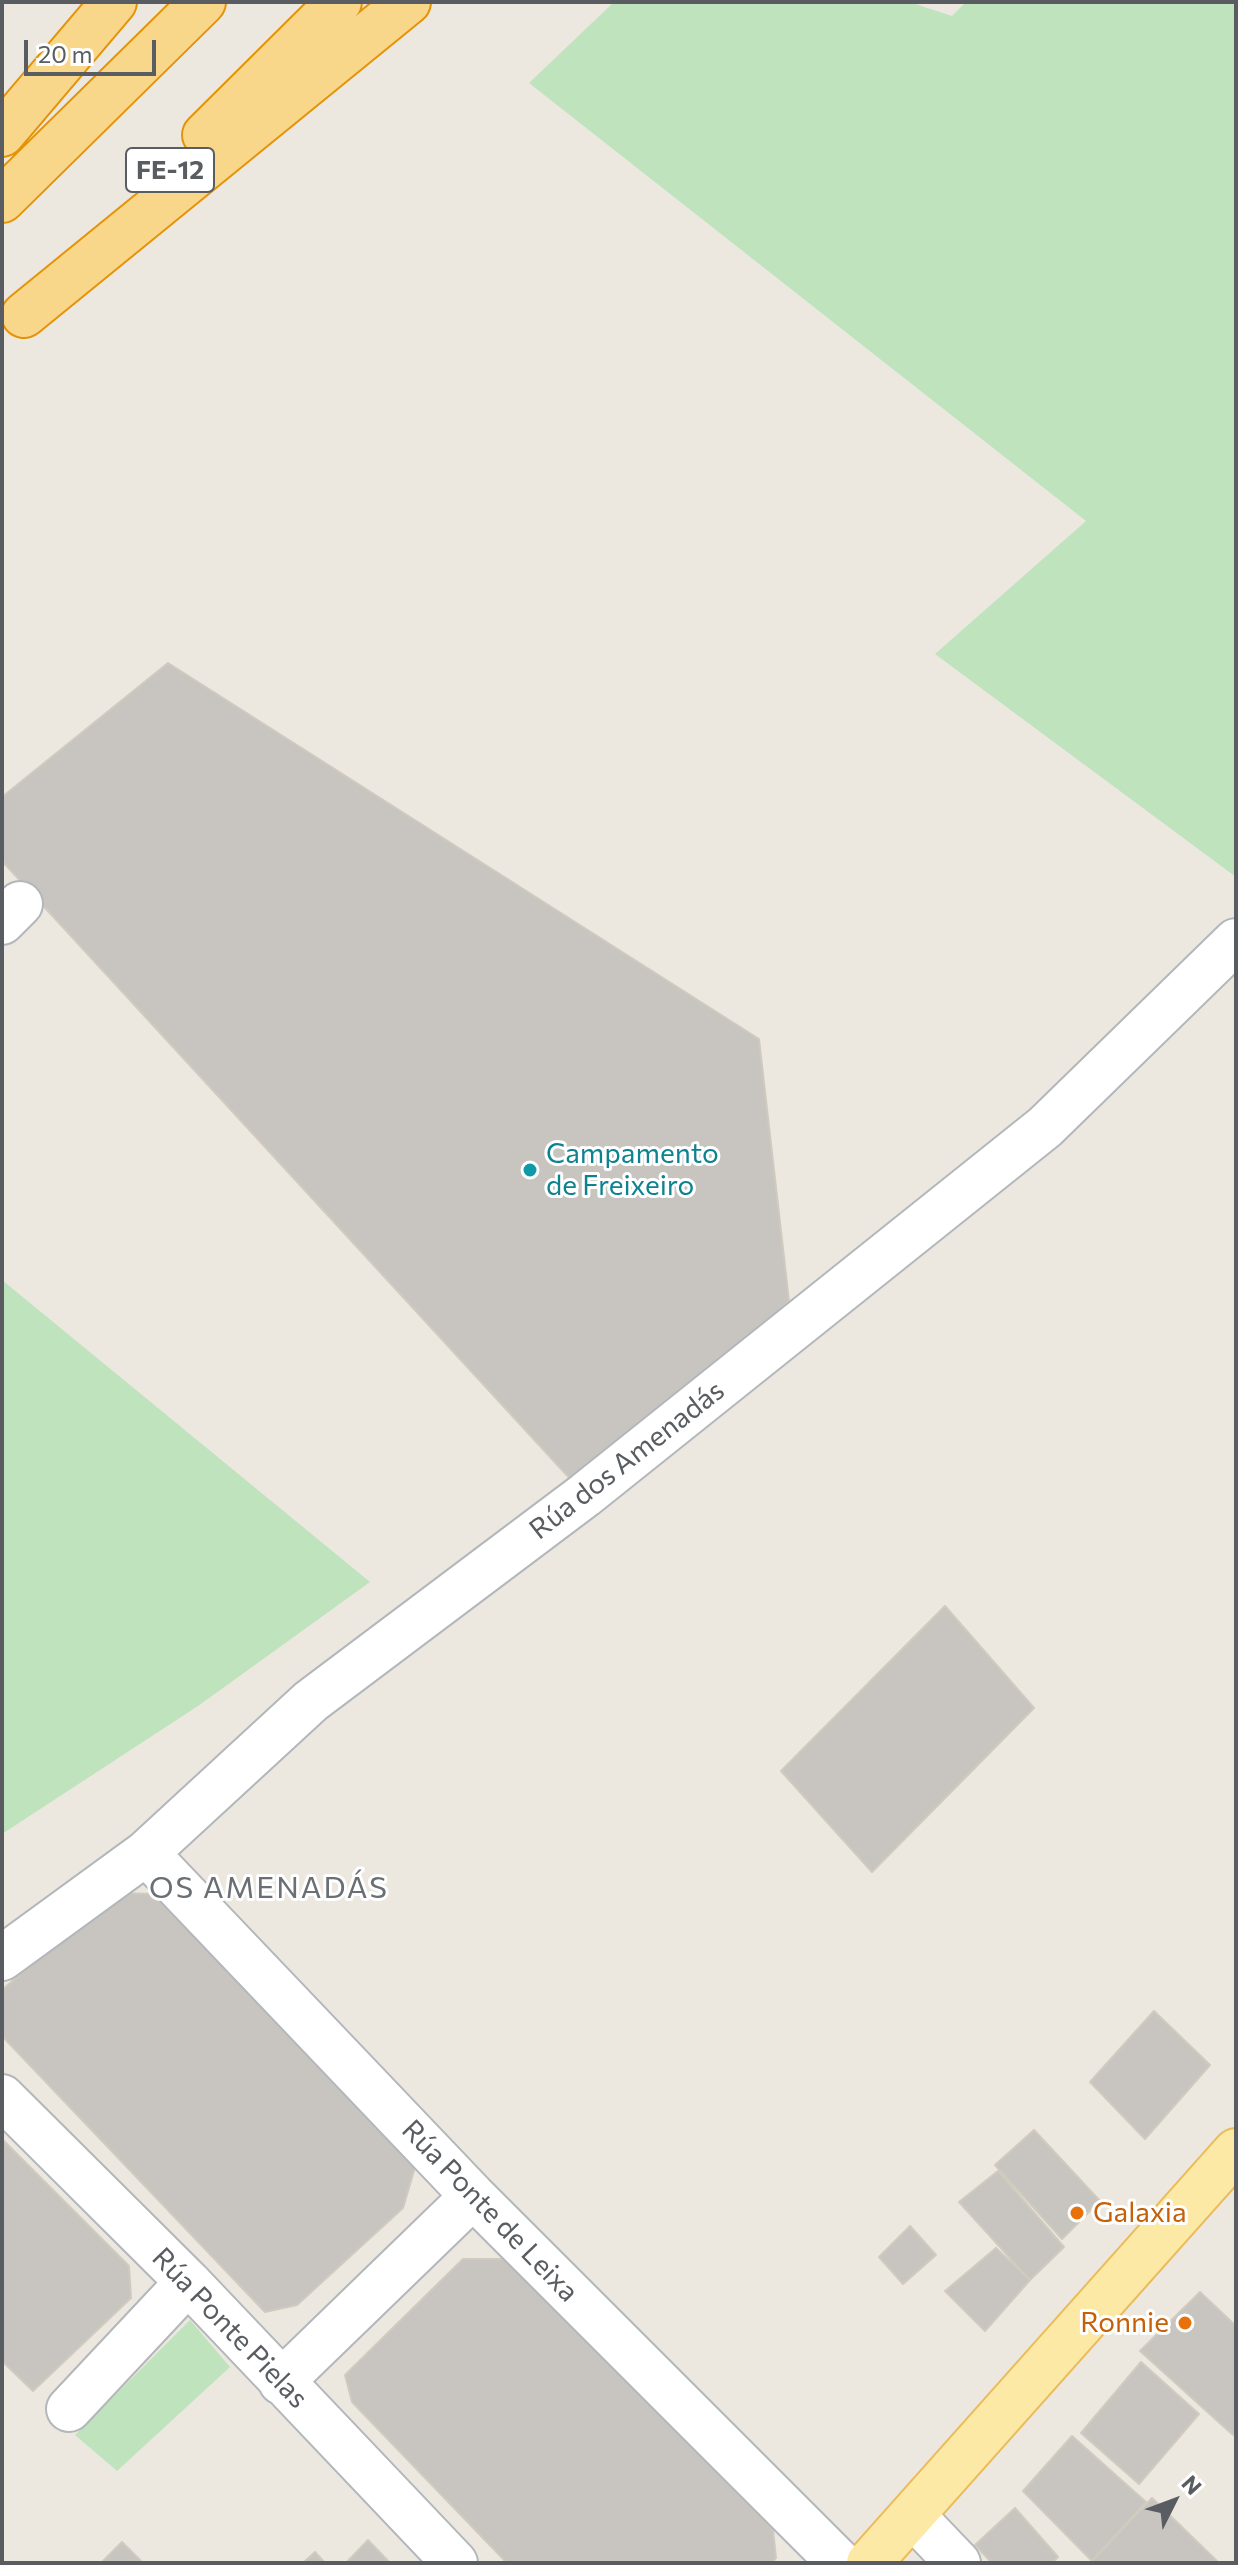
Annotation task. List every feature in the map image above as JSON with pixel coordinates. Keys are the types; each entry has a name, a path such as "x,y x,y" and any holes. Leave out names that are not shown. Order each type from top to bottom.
{"highway":[{"path":"2,134 114,2"},
{"path":"2,200 203,2"},
{"name":"FE-12","path":"13,326 339,2"},
{"path":"13,326 408,2"}],"main road":[{"path":"869,2563 1236,2151"}],"street":[{"name":"Rúa dos Amenadás","path":"2,1958 146,1853 311,1701 585,1495 1045,1127 1236,941"},
{"name":"Rúa Ponte de Leixa","path":"146,1853 473,2196 840,2563"},
{"name":"Rúa Ponte Pielas","path":"2,2097 188,2282 455,2563"},
{"path":"281,2382 473,2196"},
{"path":"69,2409 188,2282"},
{"path":"913,2516 958,2563"}],"green space":[{"path":"614,2 909,2 952,16 966,2 1236,2 1236,877 935,654 1086,521 529,83"},
{"path":"2,1280 370,1582 198,1706 2,1834"},
{"path":"190,2320 230,2367 117,2471 75,2435"}],"building":[{"name":"Campamento de Freixeiro","path":"168,663 759,1039 789,1301 585,1495 2,861 2,797"},
{"path":"945,1606 1034,1708 872,1872 781,1771"},
{"path":"115,1893 153,1894 416,2164 403,2208 297,2305 265,2312 2,2036 2,1990"},
{"path":"1154,2011 1210,2065 1145,2139 1090,2082"},
{"path":"1034,2130 1100,2201 1062,2239 995,2165"},
{"path":"2,2139 129,2266 131,2298 33,2391 2,2361"},
{"path":"998,2171 1064,2247 1030,2280 959,2202"},
{"path":"910,2226 936,2255 903,2284 879,2257"},
{"path":"996,2248 1030,2280 985,2331 945,2291"},
{"path":"463,2259 509,2259 773,2530 776,2558 772,2563 507,2563 352,2402 345,2375"},
{"path":"1200,2292 1236,2326 1236,2431 1233,2435 1140,2351"},
{"path":"1141,2362 1199,2414 1139,2484 1081,2433"},
{"path":"1072,2436 1146,2502 1092,2561 1023,2491"},
{"path":"1152,2498 1218,2562 1094,2563 1092,2561"},
{"path":"1015,2508 1058,2557 1052,2563 992,2563 975,2545"},
{"path":"368,2540 390,2563 346,2563"},
{"path":"122,2542 143,2563 101,2563"},
{"path":"315,2552 325,2563 303,2563"}],"place":[{"name":"Campamento de Freixeiro","path":"530,1170"},
{"name":"Galaxia","path":"1077,2213"},
{"name":"Ronnie","path":"1185,2323"}],"district":[{"name":"OS AMENADÁS","path":"269,1888"}]}
